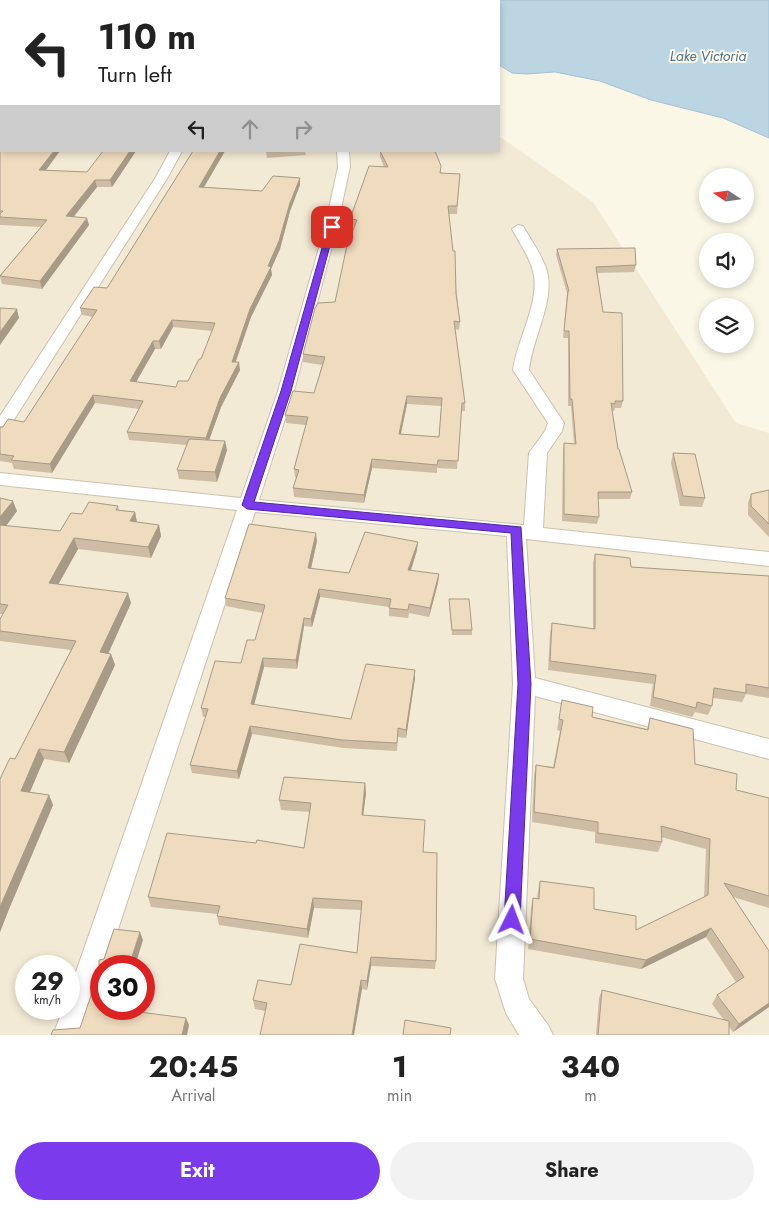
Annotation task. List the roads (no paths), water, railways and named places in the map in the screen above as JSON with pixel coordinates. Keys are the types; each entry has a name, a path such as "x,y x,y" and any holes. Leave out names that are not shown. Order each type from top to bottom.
{"street":[{"path":"0,429 162,177 175,152"},
{"path":"68,1035 286,391 332,227 344,167 343,152"},
{"path":"518,229 541,276 540,292 523,355 521,370 556,423 554,431 541,446 538,453 525,532 524,684 509,979 514,1001 522,1017 538,1035"},
{"path":"0,479 525,532 769,559"},
{"path":"524,684 769,749"}],"water":[{"name":"Lake Victoria","path":"500,0 769,0 769,138 723,118 651,100 600,81 555,72 512,73 500,66"}]}
